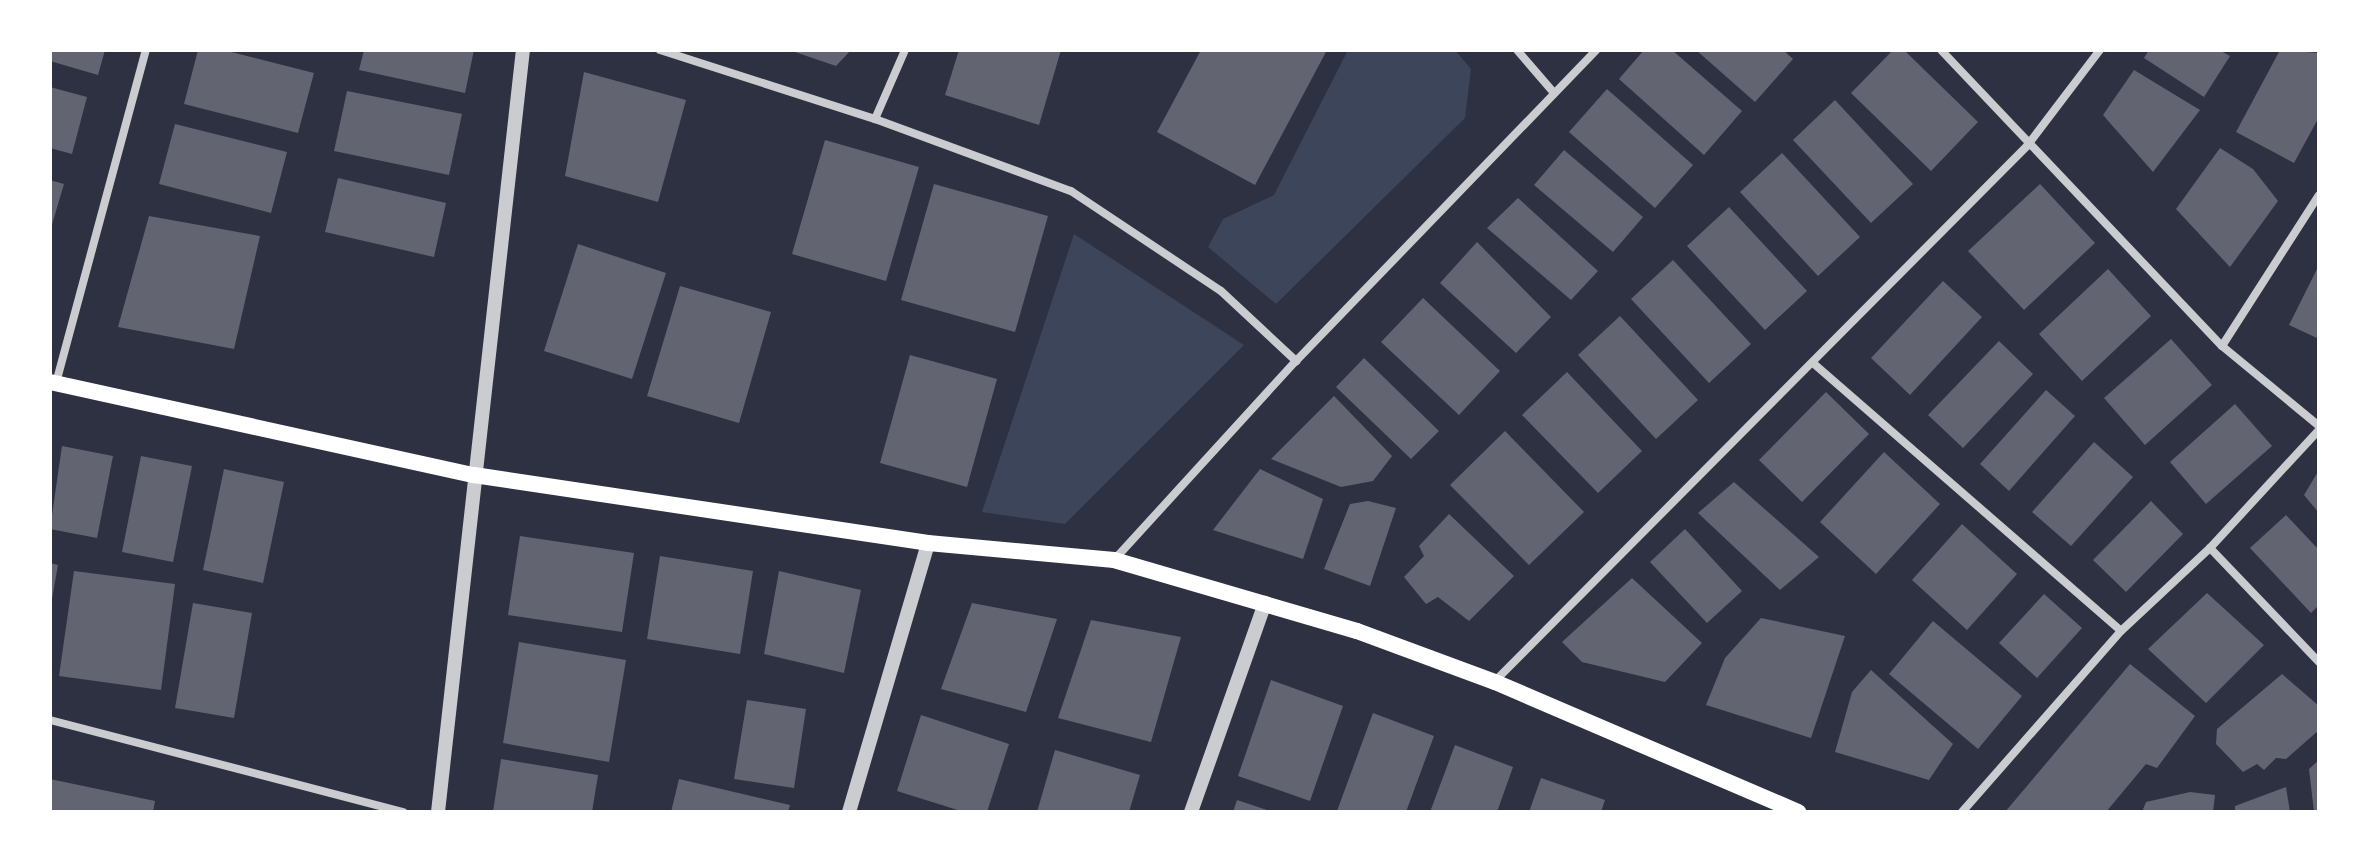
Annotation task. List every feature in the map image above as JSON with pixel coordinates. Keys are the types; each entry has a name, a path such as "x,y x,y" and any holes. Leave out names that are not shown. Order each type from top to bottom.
{"main road":[{"path":"53,383 474,475 928,543 1114,560 1265,603 1495,682 1798,812"}],"street":[{"path":"53,383 146,50"},
{"path":"438,812 523,50"},
{"path":"660,50 875,119 1071,191 1221,291 1296,361"},
{"path":"875,119 905,50"},
{"path":"1517,50 1554,93"},
{"path":"1114,560 1296,361 1596,50"},
{"path":"1941,50 2027,146 2222,346 2319,428 2210,548 2121,631 1962,812"},
{"path":"1495,682 2027,146 2100,50"},
{"path":"2222,346 2319,195"},
{"path":"1813,363 2121,631"},
{"path":"849,812 928,543"},
{"path":"2210,548 2319,662"},
{"path":"1191,812 1265,603"},
{"path":"50,720 403,812"}],"shaded area":[{"path":"1348,50 1455,50 1471,69 1465,118 1276,304 1208,247 1223,219 1274,195"},
{"path":"1074,234 1244,345 1065,524 982,512"}],"building":[{"path":"50,50 105,50 98,75 50,61"},
{"path":"198,50 223,50 314,73 298,133 184,104"},
{"path":"364,50 474,50 465,93 359,70"},
{"path":"789,50 851,50 836,66"},
{"path":"959,50 1061,50 1039,125 945,95"},
{"path":"1201,50 1327,50 1255,185 1157,132"},
{"path":"1644,50 1672,50 1742,111 1704,155 1619,79"},
{"path":"1696,50 1783,50 1793,59 1755,102"},
{"path":"1893,50 1904,50 1978,122 1931,171 1851,93"},
{"path":"2149,50 2219,50 2230,56 2204,97 2144,58"},
{"path":"2280,50 2319,53 2319,117 2294,163 2236,132"},
{"path":"2134,70 2200,110 2153,172 2103,115"},
{"path":"584,72 686,100 658,202 565,176"},
{"path":"50,87 87,97 72,154 50,148"},
{"path":"1607,89 1693,165 1655,208 1569,132"},
{"path":"347,91 462,114 449,175 334,151"},
{"path":"1835,100 1913,184 1871,223 1793,140"},
{"path":"175,124 287,152 271,213 159,184"},
{"path":"825,140 919,167 886,281 792,254"},
{"path":"2220,148 2253,169 2278,201 2230,267 2176,209"},
{"path":"1564,150 1643,217 1613,252 1534,185"},
{"path":"1782,153 1860,237 1818,276 1740,192"},
{"path":"338,178 446,203 434,257 325,232"},
{"path":"50,180 64,184 51,228 50,228"},
{"path":"934,184 1048,216 1015,332 901,300"},
{"path":"2040,184 2095,243 2024,310 1968,251"},
{"path":"1518,198 1598,271 1571,300 1487,228"},
{"path":"1729,207 1807,291 1765,330 1687,246"},
{"path":"149,216 260,236 234,349 118,327"},
{"path":"1477,242 1551,317 1516,353 1440,283"},
{"path":"578,244 666,273 632,379 544,351"},
{"path":"1673,260 1751,344 1709,383 1631,299"},
{"path":"2319,265 2319,339 2289,325"},
{"path":"2108,269 2151,316 2082,381 2039,334"},
{"path":"1943,281 1982,317 1910,395 1871,358"},
{"path":"680,286 771,312 739,423 647,396"},
{"path":"1423,298 1500,371 1459,415 1381,342"},
{"path":"1620,316 1698,400 1656,439 1578,355"},
{"path":"2171,339 2212,385 2145,445 2104,398"},
{"path":"1999,341 2033,374 1963,448 1928,415"},
{"path":"910,355 997,379 967,487 880,463"},
{"path":"1364,358 1439,431 1411,459 1336,387"},
{"path":"1567,372 1642,451 1598,493 1522,415"},
{"path":"2046,390 2075,416 2009,491 1980,464"},
{"path":"1826,392 1869,434 1802,502 1759,460"},
{"path":"1334,396 1392,456 1373,481 1341,487 1271,459"},
{"path":"2235,404 2272,446 2206,504 2170,462"},
{"path":"1505,431 1584,512 1529,565 1450,485"},
{"path":"2094,442 2133,477 2071,546 2032,512"},
{"path":"62,446 113,456 97,538 50,529"},
{"path":"1884,452 1940,504 1876,574 1820,522"},
{"path":"141,456 192,466 173,562 122,552"},
{"path":"224,469 284,482 263,583 203,570"},
{"path":"1260,469 1323,499 1303,559 1213,530"},
{"path":"2319,470 2319,513 2304,495"},
{"path":"1734,482 1819,557 1780,590 1698,513"},
{"path":"1368,501 1396,508 1370,586 1324,569 1350,504"},
{"path":"2151,501 2183,534 2126,592 2093,560"},
{"path":"1449,514 1514,576 1469,621 1438,597 1426,604 1404,577 1424,556 1419,546"},
{"path":"2286,515 2319,550 2319,605 2311,613 2250,548"},
{"path":"1962,524 2017,574 1967,630 1912,580"},
{"path":"1685,529 1742,591 1707,623 1650,562"},
{"path":"520,536 634,553 622,632 508,615"},
{"path":"660,556 753,571 740,654 647,639"},
{"path":"50,563 58,565 52,599 50,599"},
{"path":"74,571 175,584 161,690 59,676"},
{"path":"779,571 861,590 844,673 764,654"},
{"path":"1632,578 1702,643 1665,682 1582,662 1562,642"},
{"path":"2207,593 2264,645 2206,703 2148,649"},
{"path":"2044,594 2082,628 2037,678 1999,643"},
{"path":"193,603 252,613 234,718 175,708"},
{"path":"972,603 1057,619 1026,712 941,689"},
{"path":"1761,618 1845,636 1811,738 1706,705 1725,658"},
{"path":"1091,620 1181,637 1151,742 1058,718"},
{"path":"1933,621 2022,696 1978,749 1889,674"},
{"path":"519,642 626,660 609,762 503,743"},
{"path":"2130,664 2195,716 2157,768 2146,764 2106,812 2005,812"},
{"path":"1871,670 1953,744 1929,780 1835,752 1852,692"},
{"path":"2282,674 2319,706 2319,730 2286,759 2276,758 2264,770 2257,764 2243,772 2216,744 2217,729"},
{"path":"1271,680 1343,706 1310,801 1238,776"},
{"path":"747,700 806,709 794,788 734,779"},
{"path":"1373,713 1434,736 1406,812 1337,811"},
{"path":"921,715 1009,744 987,812 964,812 897,791"},
{"path":"1455,745 1513,767 1497,812 1430,812"},
{"path":"1055,750 1140,775 1129,812 1037,812"},
{"path":"501,759 598,775 592,812 493,812"},
{"path":"2319,760 2319,812 2314,812 2309,769"},
{"path":"1541,778 1605,800 1601,812 1529,812"},
{"path":"50,779 155,801 153,812 50,812"},
{"path":"679,779 790,805 788,812 671,812"},
{"path":"2286,787 2290,812 2235,812 2235,806"},
{"path":"2190,792 2215,795 2213,812 2142,812 2146,802"},
{"path":"1237,800 1270,811 1270,812 1233,812"}]}
